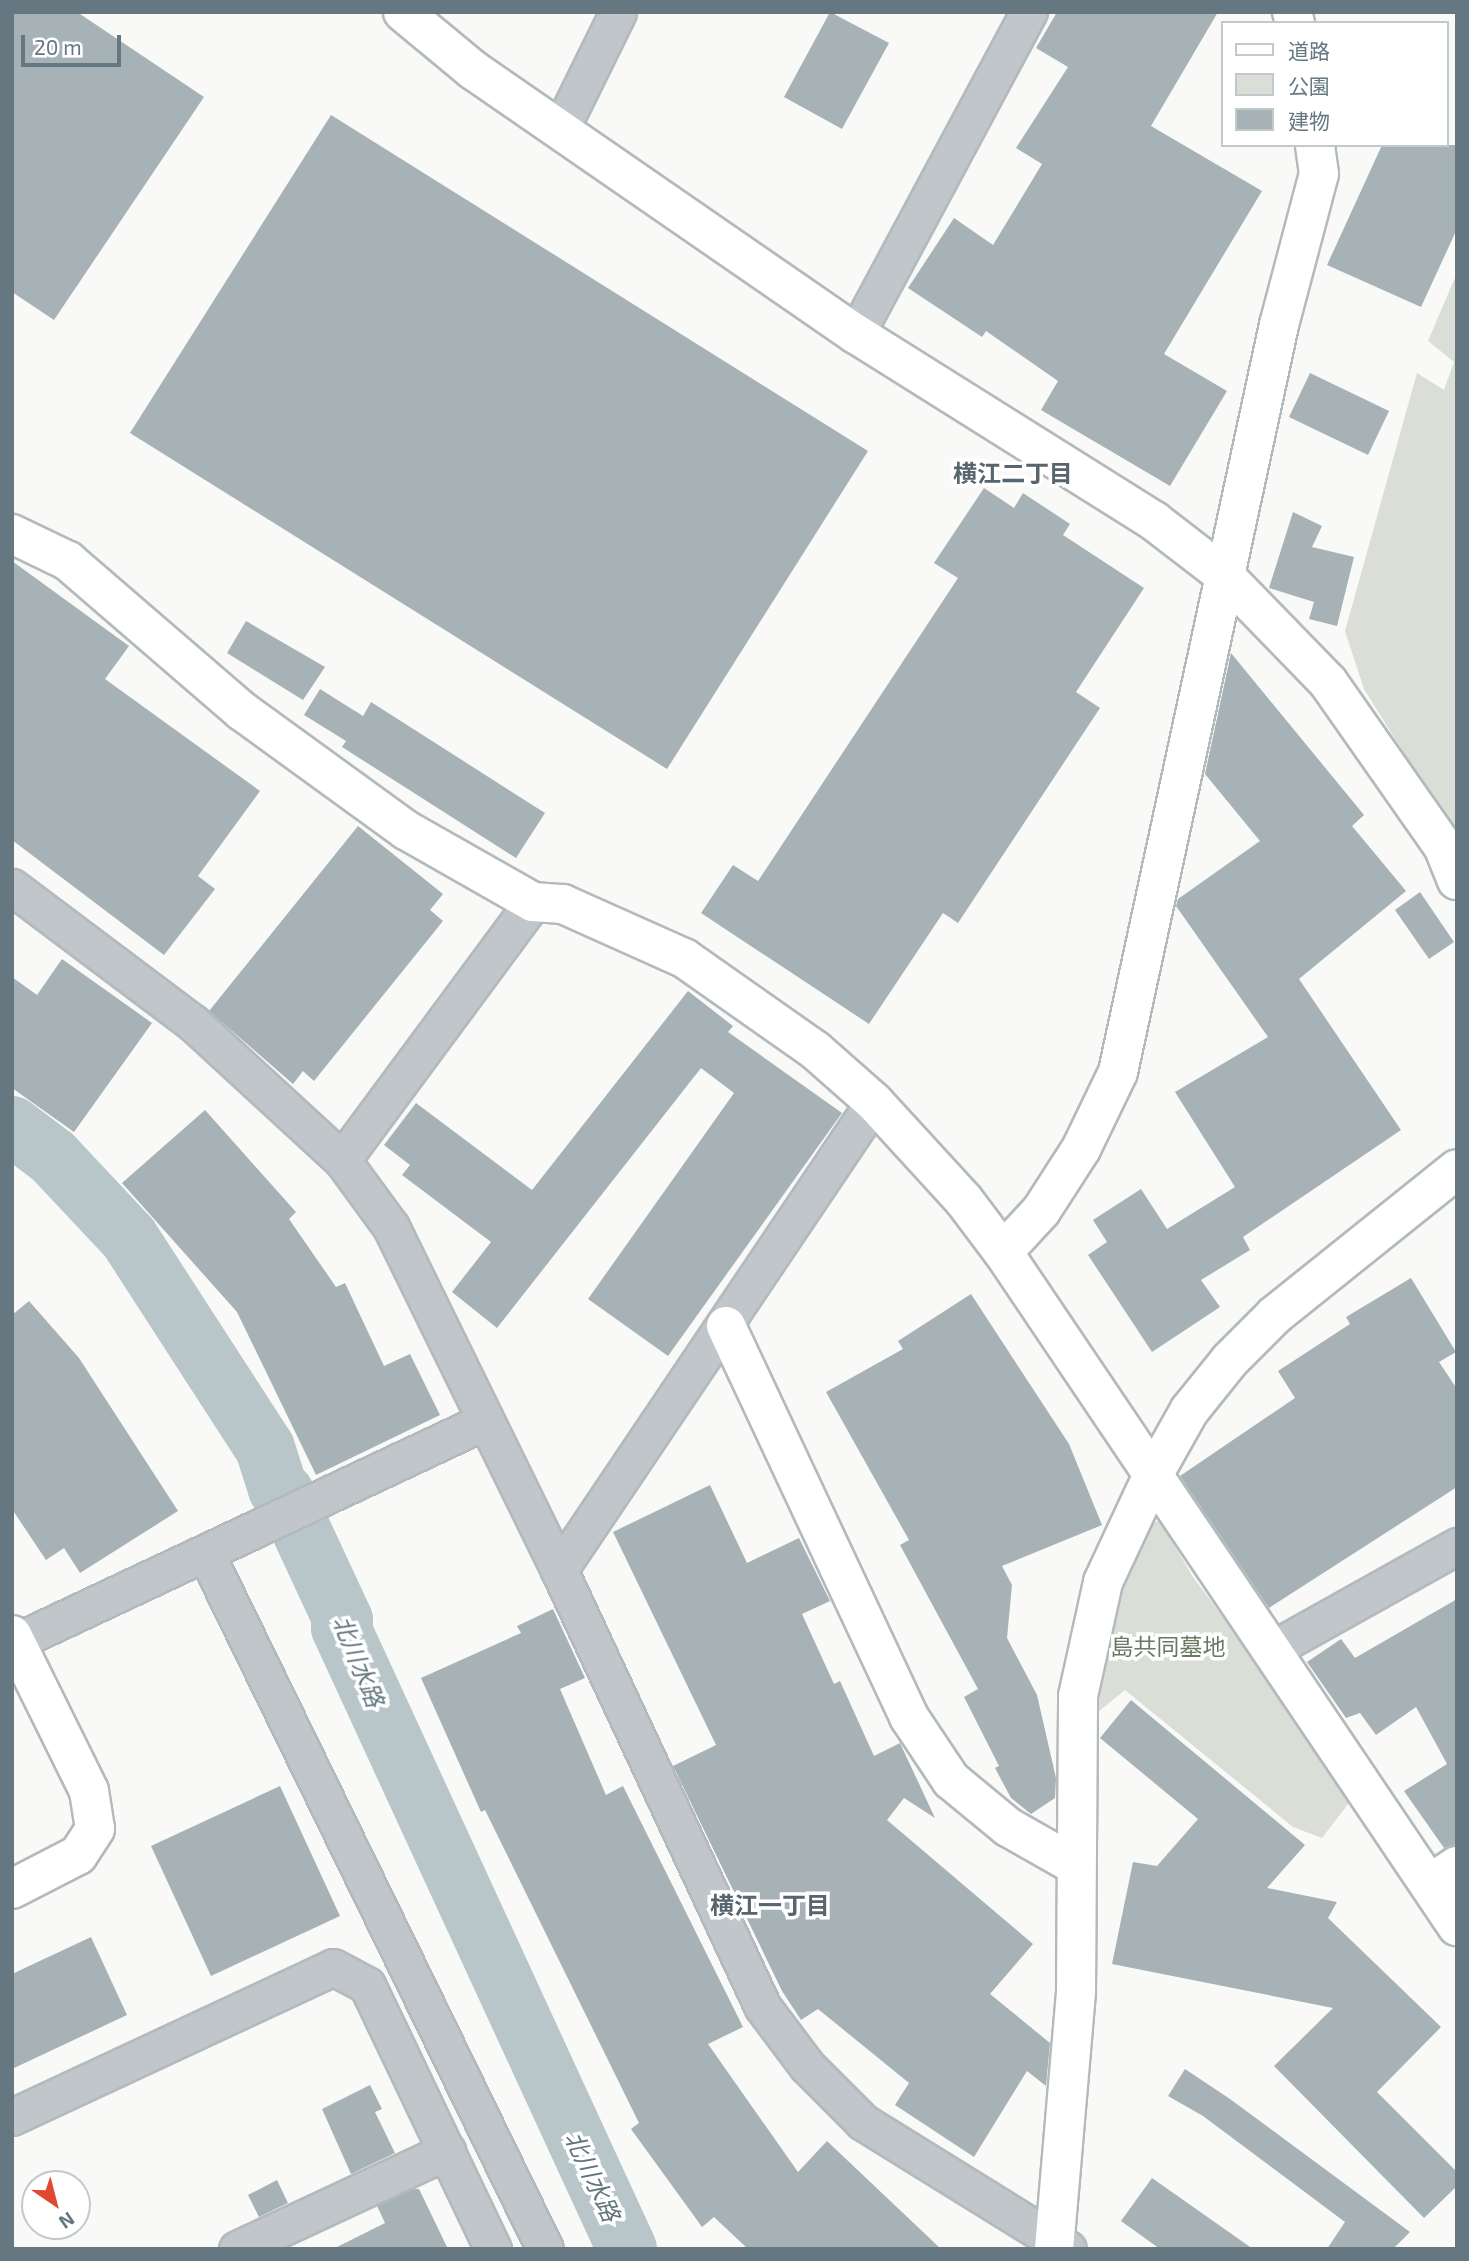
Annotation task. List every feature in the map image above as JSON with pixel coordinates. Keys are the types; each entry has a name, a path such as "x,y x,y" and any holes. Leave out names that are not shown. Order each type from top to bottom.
{"street":[{"path":"403,12 473,70 856,334 1154,521 1224,575 1328,682 1443,846 1457,880"},
{"path":"560,130 618,12"},
{"path":"856,334 1029,12"},
{"path":"1003,1252 1041,1211 1081,1149 1118,1072 1279,325 1319,174 1315,147"},
{"path":"12,534 68,561 242,711 406,830 533,902 563,904 684,958 815,1050 874,1102 963,1199 1003,1252 1152,1477 1272,1650 1443,1875 1457,1926"},
{"path":"12,887 193,1023 342,1160 391,1227 559,1570 762,2006 807,2066 863,2122 1059,2246 1076,1991 1078,1696 1104,1582 1152,1477 1189,1410 1230,1360 1275,1315 1457,1170"},
{"path":"342,1160 533,902"},
{"path":"559,1570 874,1102"},
{"path":"726,1325 909,1717 951,1780 1007,1827 1075,1865"},
{"path":"12,1889 78,1855 95,1829 89,1791 14,1639 206,1554 485,1420"},
{"path":"1272,1650 1457,1546"},
{"path":"206,1554 545,2249"},
{"path":"12,2117 333,1967 367,1985 493,2249"},
{"path":"237,2249 447,2151"}],"green space":[{"path":"1457,273 1457,839 1364,689 1345,631 1417,373 1444,390 1454,362 1428,341"},
{"name":"島共同墓地","path":"1160,1521 1193,1577 1355,1795 1322,1838 1293,1827 1125,1690 1098,1712 1108,1631 1143,1525"}],"building":[{"path":"12,12 77,12 204,97 54,320 12,292"},
{"path":"830,12 889,43 842,129 784,97"},
{"path":"1057,12 1218,12 1151,126 1262,191 1164,354 1227,391 1170,486 1041,410 1058,381 986,331 982,337 908,288 954,218 993,245 1042,164 1016,148 1068,67 1036,48"},
{"path":"331,115 868,451 667,769 130,433"},
{"path":"1457,145 1457,229 1421,307 1327,265 1381,147"},
{"path":"1310,373 1389,411 1368,455 1289,417"},
{"path":"984,488 1014,508 1023,493 1070,524 1063,535 1144,588 1076,692 1100,708 958,923 943,913 869,1024 701,913 733,865 758,881 958,578 934,563"},
{"path":"1293,512 1322,526 1312,547 1354,557 1337,626 1309,619 1314,602 1269,588"},
{"path":"12,561 129,646 105,679 260,791 198,876 215,889 164,955 12,840"},
{"path":"246,621 325,667 303,700 227,653"},
{"path":"1231,653 1364,815 1352,826 1406,891 1299,979 1401,1130 1243,1237 1250,1250 1201,1280 1220,1307 1152,1352 1088,1255 1107,1242 1093,1220 1141,1189 1167,1229 1235,1187 1175,1092 1268,1037 1176,906 1178,899 1260,841 1205,774"},
{"path":"320,689 363,716 371,702 545,813 516,858 342,747 346,741 304,715"},
{"path":"358,826 443,894 430,910 443,921 314,1081 303,1071 293,1084 209,1011"},
{"path":"1420,892 1454,942 1429,959 1395,910"},
{"path":"62,959 152,1023 74,1132 12,1088 12,977 37,995"},
{"path":"688,991 733,1026 728,1032 842,1113 668,1356 588,1299 734,1093 701,1068 497,1328 452,1292 491,1242 402,1175 410,1165 384,1145 416,1103 532,1190"},
{"path":"205,1110 296,1212 289,1219 336,1287 345,1283 384,1366 410,1354 440,1415 316,1475 237,1312 122,1183"},
{"path":"1411,1278 1456,1352 1439,1362 1457,1389 1457,1487 1269,1608 1180,1476 1295,1398 1278,1371 1350,1324 1346,1317"},
{"path":"971,1294 1069,1444 1102,1525 1002,1566 1012,1585 1007,1638 1037,1695 1056,1778 1055,1798 1031,1814 1011,1798 995,1768 999,1766 964,1697 978,1689 900,1545 909,1540 826,1392 903,1349 898,1341"},
{"path":"29,1301 79,1358 178,1511 80,1573 64,1548 46,1560 12,1509 12,1315"},
{"path":"710,1485 747,1563 799,1538 830,1601 802,1614 834,1684 840,1681 874,1756 900,1743 935,1818 904,1798 887,1820 1033,1944 990,1994 1050,2043 1046,2086 1027,2071 974,2157 895,2105 909,2083 818,2009 801,2020 782,1991 673,1766 716,1745 613,1532"},
{"path":"1457,1599 1457,1844 1444,1848 1404,1791 1447,1764 1416,1707 1376,1735 1360,1713 1346,1718 1307,1662 1341,1639 1355,1658"},
{"path":"553,1609 585,1678 560,1689 606,1795 623,1786 743,2027 708,2044 798,2172 827,2141 941,2249 748,2249 714,2217 702,2227 631,2129 639,2123 485,1810 481,1812 421,1678 521,1633 517,1626"},
{"path":"1131,1700 1305,1845 1267,1888 1337,1902 1328,1918 1441,2027 1377,2092 1457,2172 1457,2186 1424,2218 1274,2066 1333,2008 1112,1964 1133,1862 1157,1866 1198,1819 1100,1738"},
{"path":"280,1786 340,1916 211,1976 151,1846"},
{"path":"91,1937 127,2015 12,2069 12,1974"},
{"path":"1185,2069 1230,2099 1410,2232 1393,2249 1327,2249 1345,2222 1203,2116 1168,2096"},
{"path":"370,2085 382,2109 375,2112 395,2153 351,2174 322,2109"},
{"path":"1152,2178 1253,2249 1160,2249 1121,2221"},
{"path":"277,2180 288,2203 259,2217 248,2195"},
{"path":"412,2189 419,2189 448,2249 333,2249 385,2223 377,2206"}],"waterway":[{"name":"北川水路","path":"12,1126 53,1157 129,1238 265,1448 278,1489 284,1493 343,1620 341,1628 627,2249"}],"district":[{"name":"横江二丁目","path":"1013,473"},
{"name":"横江一丁目","path":"770,1905"}]}
